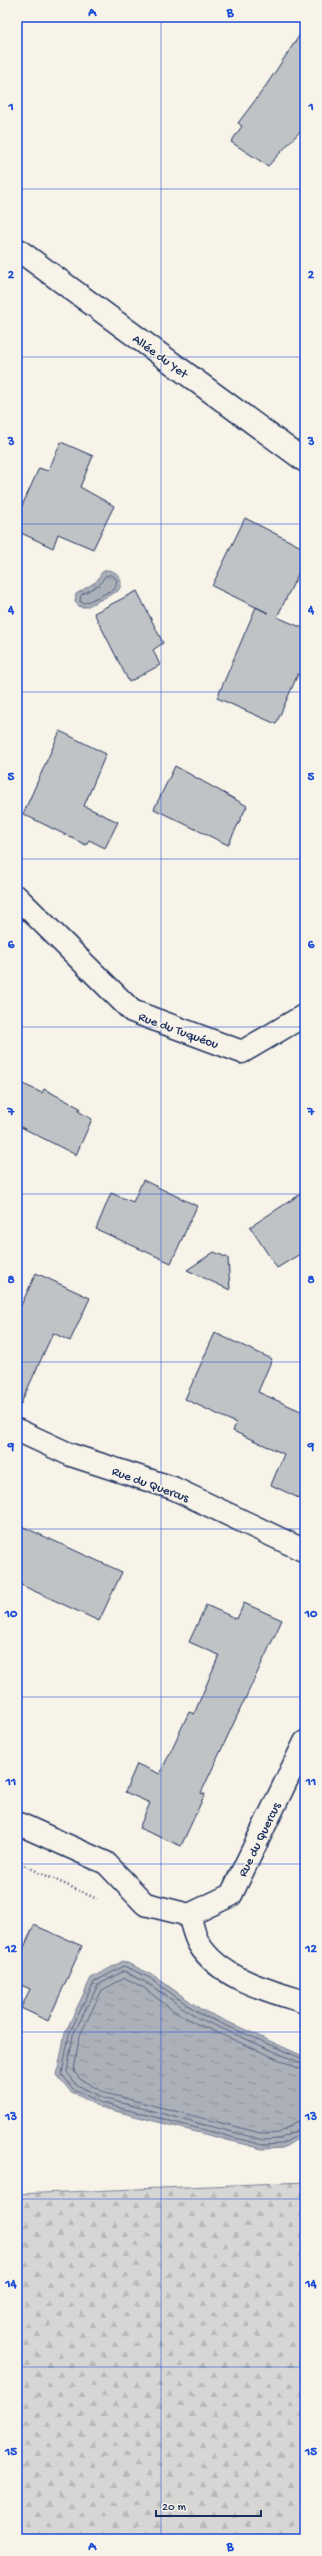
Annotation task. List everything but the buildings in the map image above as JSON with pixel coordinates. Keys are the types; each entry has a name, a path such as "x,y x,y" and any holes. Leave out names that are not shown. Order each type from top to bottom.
{"street":[{"name":"Allée du Yet","path":"17,249 305,461"},
{"name":"Rue du Tuquéou","path":"17,897 132,1011 242,1052 305,1015"},
{"name":"Rue du Quercus","path":"17,1430 71,1455 173,1488 305,1551"},
{"name":"Rue du Quercus","path":"189,1915 231,1895 305,1742"},
{"path":"17,1823 106,1863 145,1904 189,1915 199,1944 215,1962 252,1985 305,2002"}],"path":[{"path":"17,1862 99,1900"}],"green space":[{"path":"305,2182 305,2539 17,2539 17,2194"}],"water":[{"path":"107,570 115,572 120,577 121,584 118,591 86,607 80,607 75,602 76,594 97,581 102,572"},
{"path":"123,1961 153,1975 202,2010 305,2057 305,2134 283,2148 262,2149 100,2107 70,2091 57,2075 65,2033 91,1978"}]}
